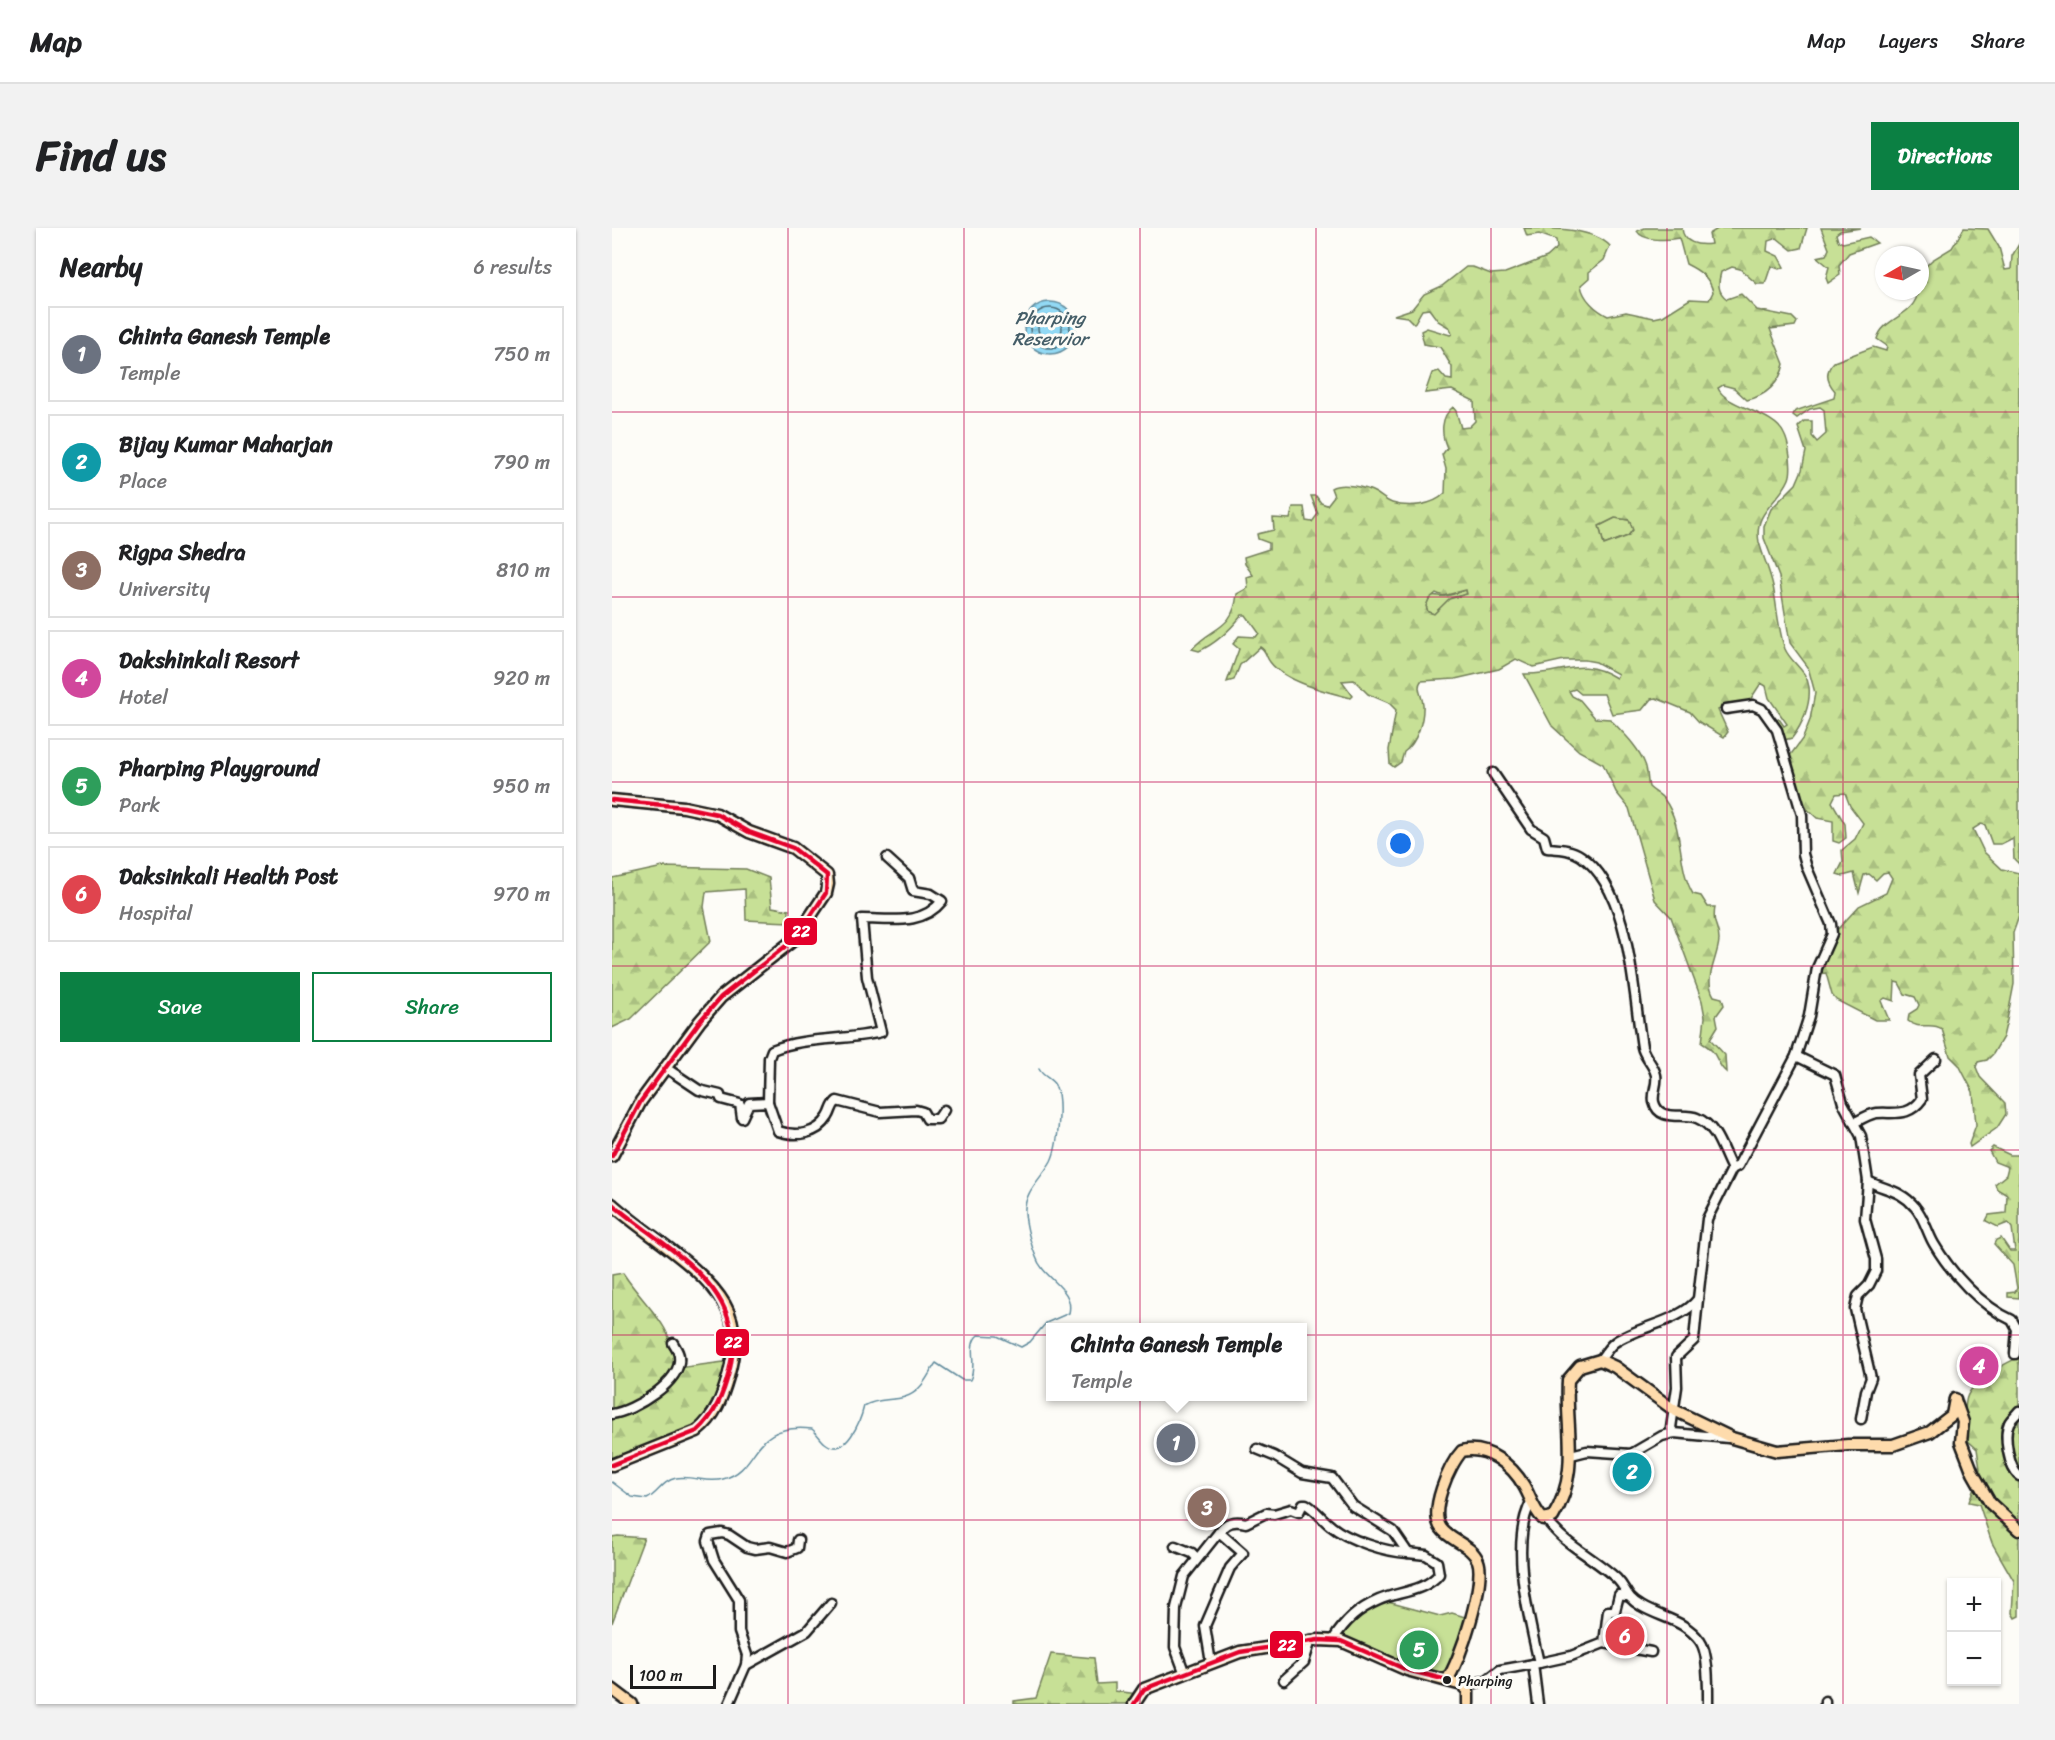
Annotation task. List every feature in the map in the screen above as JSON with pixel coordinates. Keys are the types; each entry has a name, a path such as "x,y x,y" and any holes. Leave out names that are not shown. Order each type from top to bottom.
{"main road":[{"path":"612,800 684,807 717,814 749,832 793,848 827,875 828,884 826,893 796,938 721,997 641,1101 612,1156"},
{"path":"612,1204 684,1262 717,1294 731,1319 734,1341 732,1361 724,1389 707,1423 697,1431 612,1465"},
{"path":"1447,1680 1462,1647 1476,1599 1480,1568 1477,1558 1440,1527 1437,1517 1438,1504 1450,1466 1461,1451 1470,1449 1497,1457 1519,1477 1538,1513 1547,1520 1553,1517 1568,1488 1571,1455 1568,1380 1580,1366 1600,1360 1615,1367 1674,1410 1732,1438 1777,1451 1848,1445 1893,1445 1930,1431 1952,1415 1955,1399 1963,1422 1961,1442 1973,1473 1990,1503 2019,1530"},
{"path":"1134,1704 1144,1689 1257,1648 1333,1640 1341,1641 1407,1670 1465,1686 1469,1694 1468,1704"},
{"path":"612,1689 632,1704"}],"street":[{"path":"1674,1433 1671,1428 1676,1357 1694,1340 1707,1219 1732,1169 1738,1166 1796,1056 1809,1016 1817,968 1832,934 1831,924 1803,854 1802,815 1777,730 1762,709 1753,705 1726,709"},
{"path":"1493,773 1531,829 1544,837 1546,848 1567,849 1581,856 1593,867 1607,887 1633,967 1642,1049 1657,1078 1654,1102 1659,1111 1670,1116 1696,1117 1704,1123 1716,1134 1732,1169"},
{"path":"887,858 909,878 913,891 931,894 942,900 934,910 918,918 899,921 862,919 867,977 881,1032 860,1037 796,1042 772,1050 769,1058 768,1102 778,1131 801,1135 810,1133 825,1121 837,1101 880,1112 916,1110 922,1112 927,1119 939,1119 944,1110"},
{"path":"1796,1056 1835,1075 1844,1103 1865,1149 1868,1181 1865,1219 1876,1259 1876,1271 1869,1285 1858,1296 1855,1309 1871,1378 1866,1391 1862,1419"},
{"path":"1854,1123 1875,1113 1896,1115 1912,1109 1922,1099 1919,1075 1936,1059"},
{"path":"666,1068 699,1090 716,1093 721,1099 740,1104 742,1118 749,1103 768,1102"},
{"path":"1868,1181 1879,1187 1893,1189 1915,1207 1935,1246 1959,1278 1998,1314 2012,1320 2017,1329 2014,1354"},
{"path":"1600,1360 1613,1343 1661,1323 1693,1305 1698,1299"},
{"path":"612,1414 620,1413 657,1393 667,1383 678,1368 679,1356 674,1343"},
{"path":"2019,1412 2008,1424 2008,1447 2014,1472 2019,1476"},
{"path":"1571,1455 1587,1452 1631,1455 1662,1436 1674,1433 1732,1438"},
{"path":"1257,1449 1274,1456 1302,1473 1332,1478 1353,1506 1393,1531 1408,1552"},
{"path":"1531,1502 1524,1521 1522,1540 1526,1605 1536,1664 1538,1704"},
{"path":"1185,1674 1175,1647 1176,1608 1184,1576 1219,1532 1232,1522 1238,1520 1246,1522 1266,1512 1274,1514 1291,1509 1299,1512 1303,1504 1306,1504 1342,1533 1384,1550 1426,1555 1437,1562 1439,1574 1435,1579 1428,1584 1364,1607 1349,1618 1333,1640"},
{"path":"1547,1520 1554,1531 1615,1577 1626,1596"},
{"path":"1211,1663 1205,1626 1230,1568 1243,1553 1219,1532"},
{"path":"729,1704 746,1665 747,1655 739,1632 739,1600 714,1560 708,1541 710,1535 722,1533 747,1547 770,1547 787,1552 797,1548 798,1540"},
{"path":"1175,1546 1192,1553 1197,1558"},
{"path":"1604,1643 1608,1611 1616,1611 1619,1595 1626,1596 1641,1606 1675,1620 1701,1641 1705,1652 1708,1704"},
{"path":"746,1665 807,1631 831,1603"},
{"path":"1284,1680 1304,1662 1311,1641"},
{"path":"1465,1686 1486,1680 1500,1670 1571,1656 1604,1643 1651,1652"}],"green space":[{"path":"1524,228 1546,228 1582,232 1603,240 1610,246 1604,260 1589,272 1589,278 1581,285 1587,299 1608,316 1626,312 1654,318 1663,316 1690,299 1709,300 1713,292 1706,278 1686,264 1679,238 1650,239 1640,235 1637,231 1645,228 1682,228 1688,240 1706,245 1711,244 1709,234 1719,228 1807,228 1801,248 1792,250 1777,238 1768,241 1767,251 1778,256 1784,267 1779,269 1771,266 1765,284 1757,284 1740,269 1732,267 1721,272 1719,284 1721,293 1727,299 1741,294 1757,310 1792,317 1797,322 1795,326 1770,329 1784,364 1776,383 1771,388 1747,400 1734,388 1723,385 1718,388 1722,395 1730,400 1779,426 1787,443 1790,463 1789,479 1763,515 1758,531 1759,542 1773,586 1785,649 1808,681 1807,708 1799,727 1792,738 1784,740 1776,720 1779,719 1784,726 1787,724 1769,698 1766,686 1761,683 1750,700 1718,710 1728,732 1724,737 1699,722 1690,712 1656,698 1651,699 1642,710 1612,714 1604,694 1581,694 1575,689 1569,691 1595,718 1610,719 1638,751 1646,767 1649,787 1662,797 1671,810 1678,834 1684,871 1693,894 1701,896 1708,907 1715,907 1714,918 1719,940 1710,983 1714,996 1722,998 1724,1005 1716,1016 1718,1026 1710,1039 1725,1055 1726,1072 1711,1050 1702,1043 1705,1017 1702,1001 1671,917 1655,900 1629,808 1616,792 1603,764 1579,751 1552,726 1524,674 1581,667 1603,671 1616,678 1618,674 1596,662 1585,660 1564,660 1533,667 1516,659 1499,669 1455,679 1421,681 1419,689 1423,710 1419,731 1413,743 1404,752 1401,762 1394,767 1390,764 1389,750 1396,710 1389,703 1368,694 1354,680 1342,681 1353,696 1351,698 1307,685 1277,669 1260,647 1240,665 1234,680 1227,682 1239,649 1233,644 1239,636 1256,637 1259,633 1246,615 1242,615 1212,644 1199,651 1192,649 1226,622 1235,606 1237,594 1248,588 1247,577 1253,575 1245,564 1244,557 1269,549 1269,543 1258,539 1257,534 1274,530 1273,518 1290,519 1293,507 1304,507 1306,521 1312,522 1318,514 1311,496 1316,496 1321,503 1327,505 1334,496 1331,488 1341,485 1366,489 1398,505 1420,505 1434,501 1445,493 1446,469 1442,455 1447,448 1443,432 1444,421 1453,407 1461,428 1469,427 1475,421 1474,401 1452,390 1425,393 1432,373 1439,371 1446,379 1452,380 1452,367 1440,347 1424,344 1421,331 1427,328 1450,335 1452,334 1450,328 1438,321 1429,309 1422,310 1414,324 1407,317 1394,315 1412,309 1424,294 1442,286 1466,267 1473,267 1491,274 1505,273 1547,257 1557,248 1556,240 1539,234 1527,236","holes":["1615,518 1629,520 1633,530 1628,536 1604,545 1599,526","1466,590 1467,594 1449,599 1434,614 1428,612 1426,606 1429,599 1436,593 1443,596"]},
{"path":"1821,228 1861,228 1840,231 1836,234 1838,241 1843,243 1869,237 1877,243 1849,253 1839,265 1840,275 1828,283 1826,278 1829,267 1817,257 1826,255 1829,249"},
{"path":"1964,228 1988,229 1999,247 2005,270 2011,269 2012,256 2019,244 2019,864 2014,859 2013,838 2001,844 1992,844 1985,825 1981,824 1973,829 1984,852 2002,869 2019,873 2019,916 2013,933 2014,984 2003,1037 1993,1054 1987,1060 1978,1062 1976,1067 1980,1077 2005,1103 2006,1114 1997,1128 1970,1147 1976,1125 1973,1092 1959,1065 1950,1056 1942,1029 1912,1024 1908,1021 1909,1014 1919,1005 1915,997 1905,994 1899,983 1895,982 1894,1001 1885,998 1881,1001 1889,1020 1875,1020 1836,1000 1832,995 1826,973 1819,974 1836,931 1859,906 1886,893 1892,878 1888,872 1883,873 1876,880 1869,874 1864,875 1859,893 1854,873 1843,876 1837,874 1843,862 1842,850 1855,839 1863,823 1850,806 1845,793 1836,794 1832,802 1845,824 1846,838 1839,843 1833,841 1833,821 1817,818 1799,800 1789,757 1803,738 1810,720 1815,693 1808,667 1790,643 1779,577 1764,538 1764,526 1771,509 1796,484 1802,470 1806,451 1798,427 1804,421 1812,421 1812,436 1817,442 1826,434 1824,410 1820,407 1810,409 1797,418 1793,415 1795,411 1834,398 1835,391 1830,384 1828,373 1834,362 1873,347 1886,351 1887,346 1877,339 1881,331 1906,312 1916,300 1929,300 1929,263 1952,248"},
{"path":"1615,518 1629,520 1633,529 1628,536 1604,545 1599,526"},
{"path":"1466,590 1467,594 1451,598 1434,614 1428,612 1426,606 1432,596 1446,596"},
{"path":"663,867 746,869 769,878 772,907 789,910 789,922 746,920 745,889 706,892 704,907 711,941 631,1019 612,1028 612,878"},
{"path":"1993,1147 2010,1155 2019,1155 2019,1298 2008,1297 2008,1293 2015,1292 2017,1288 2013,1265 1994,1244 2001,1238 2010,1251 2015,1251 2012,1228 2008,1223 1998,1227 1986,1221 1989,1215 2006,1213 2007,1195 1997,1189 1995,1184 2006,1175 2008,1167 1995,1162 1989,1151"},
{"path":"623,1273 663,1326 674,1351 678,1368 732,1361 707,1423 612,1465 612,1275"},
{"path":"2019,1357 2019,1616 2015,1618 2012,1613 2014,1581 1992,1543 1979,1504 1969,1502 1980,1469 1977,1449 1966,1439 1965,1410 1968,1394 1980,1380"},
{"path":"612,1537 644,1538 612,1623"},
{"path":"1384,1601 1440,1616 1452,1613 1465,1617 1447,1680 1333,1640 1342,1626"},
{"path":"1051,1654 1094,1658 1097,1684 1115,1683 1115,1691 1139,1694 1134,1704 1014,1704 1014,1701 1036,1698"}],"water":[{"name":"Pharping Reservior","path":"1050,302 1060,304 1068,310 1074,318 1076,328 1074,338 1068,346 1060,352 1050,354 1040,352 1032,346 1026,338 1024,328 1026,318 1032,310 1040,304"}],"waterway":[{"path":"612,1482 632,1497 647,1499 667,1482 676,1478 712,1481 723,1479 735,1474 744,1466 766,1439 777,1432 791,1429 812,1429 825,1443 833,1447 840,1446 846,1442 856,1428 864,1406 913,1393 924,1383 936,1363 962,1380 970,1380 973,1368 972,1350 978,1335 997,1336 1021,1347 1030,1342 1046,1323 1069,1313 1070,1304 1063,1290 1045,1272 1036,1257 1026,1218 1027,1198 1054,1154 1059,1123 1059,1101 1055,1085 1039,1069"}],"transit line":[{"name":"22","path":"612,800 684,807 717,814 749,832 793,848 827,875 826,893 796,938 721,997 700,1021 641,1101 612,1156"},
{"name":"22","path":"612,1204 699,1273 716,1294 728,1316 733,1342 724,1389 718,1404 703,1425 697,1431 612,1465"},
{"name":"22","path":"1134,1704 1144,1689 1240,1652 1318,1640 1341,1641 1407,1670 1447,1680"}],"place":[{"name":"Dakshinkali Resort","path":"1979,1366"},
{"name":"Chinta Ganesh Temple","path":"1176,1443"},
{"name":"Bijay Kumar Maharjan","path":"1632,1472"},
{"name":"Rigpa Shedra","path":"1207,1508"},
{"name":"Daksinkali Health Post","path":"1625,1636"},
{"name":"Pharping Playground","path":"1419,1650"},
{"name":"Pharping","path":"1447,1680"}]}
